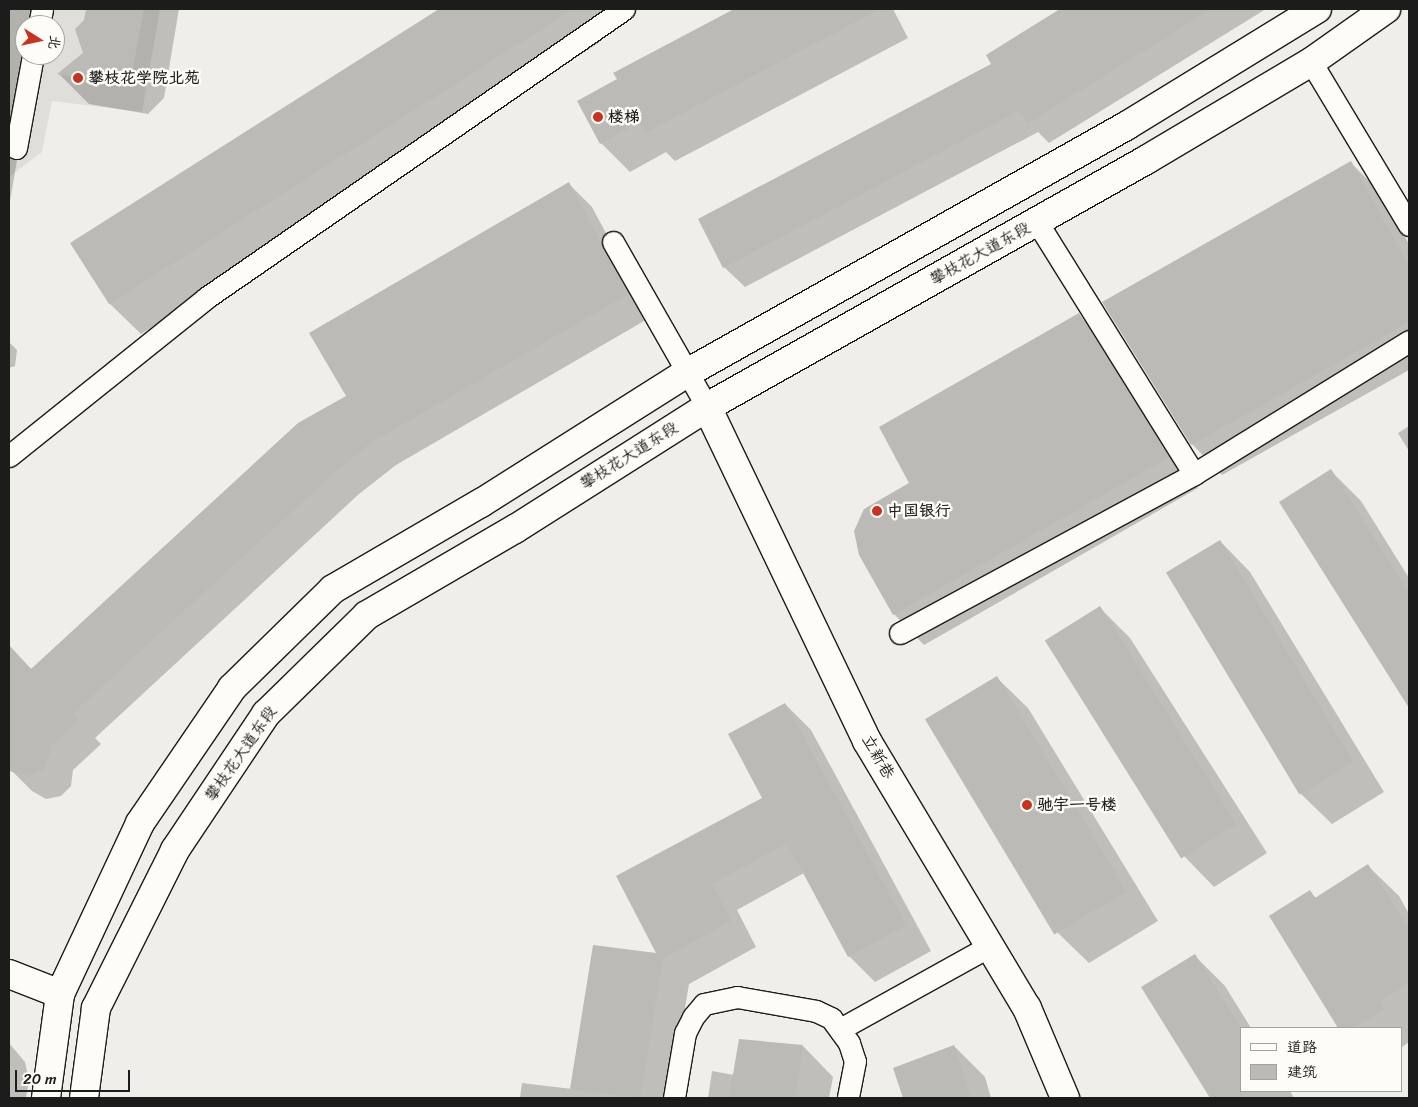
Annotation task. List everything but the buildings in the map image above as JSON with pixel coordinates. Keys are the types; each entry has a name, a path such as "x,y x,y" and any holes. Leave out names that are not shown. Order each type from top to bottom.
{"main road":[{"path":"46,1098 60,994 140,823 232,688 332,589 481,503 687,373 1118,130 1317,9"},
{"name":"攀枝花大道东段","path":"84,1098 96,1008 175,850 266,714 367,615 515,529 707,407 1037,222 1311,62 1386,9"},
{"name":"立新巷","path":"707,407 867,741 1027,1008 1065,1098"},
{"path":"9,974 60,994"}],"lane":[{"path":"9,456 42,433 206,298 624,9"},
{"path":"1311,62 1409,225"},
{"path":"16,148 31,65"},
{"path":"1037,222 1194,474"},
{"path":"613,242 707,407"},
{"path":"900,633 1194,474 1409,340"},
{"path":"840,1029 990,946"},
{"path":"674,1098 685,1033 693,1017 704,1004 737,997 816,1011 830,1018 840,1029 855,1061 848,1098"}],"shaded area":[{"name":"攀枝花学院北苑","path":"9,9 160,9 142,112 52,101 42,152 9,177"}],"place":[{"name":"攀枝花学院北苑","path":"78,78"},
{"name":"楼梯","path":"598,117"},
{"name":"中国银行","path":"877,511"},
{"name":"驰宇一号楼","path":"1027,805"}]}
